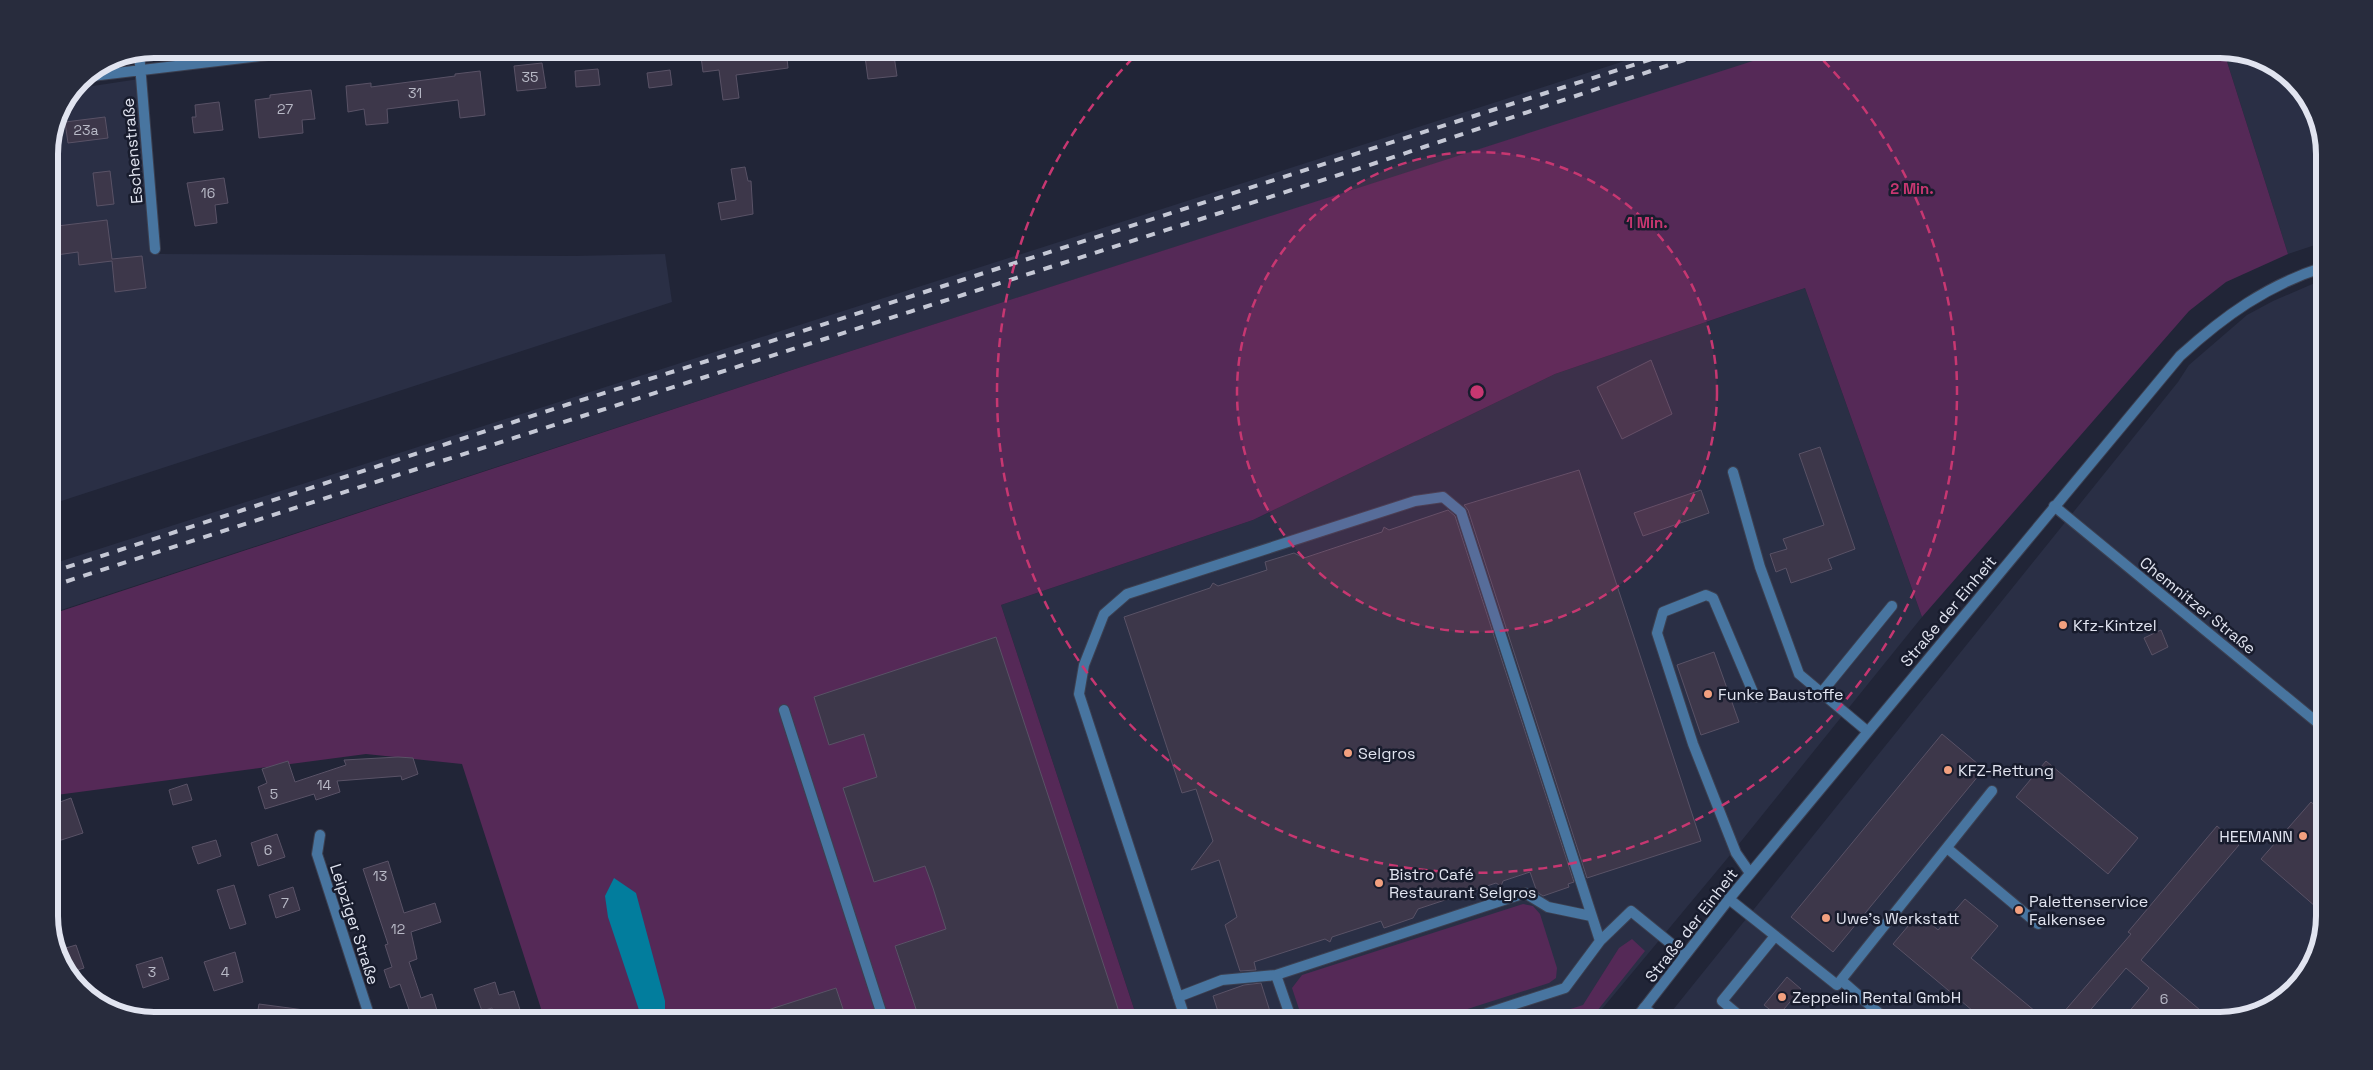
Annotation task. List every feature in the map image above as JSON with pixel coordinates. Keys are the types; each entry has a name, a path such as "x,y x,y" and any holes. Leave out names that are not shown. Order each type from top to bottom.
{"street":[{"path":"99,75 238,58"},
{"name":"Eschenstraße","path":"139,59 155,249"},
{"name":"Straße der Einheit","path":"1641,1012 1750,873 2180,356 2207,331 2267,290 2315,271"},
{"path":"1733,472 1760,567 1799,674 1867,731"},
{"path":"1183,1012 1079,694 1084,665 1104,614 1127,594 1415,501 1443,498 1461,512 1600,941"},
{"name":"Chemnitzer Straße","path":"2054,506 2316,721"},
{"path":"1750,873 1736,853 1693,744 1657,633 1663,612 1706,595 1714,598 1755,697"},
{"path":"1822,692 1892,606"},
{"path":"784,710 881,1012"},
{"path":"1729,899 1837,985 1992,791"},
{"name":"Leipziger Straße","path":"320,835 317,854 368,1012"},
{"path":"1947,848 2038,924"},
{"path":"1178,997 1222,980 1276,975 1525,893 1548,907 1591,916"},
{"path":"1491,1012 1565,988 1600,941 1631,911 1685,955"},
{"path":"1735,1012 1722,1001 1775,936"},
{"path":"1276,975 1289,1012"},
{"path":"1841,980 1878,1012"},
{"path":"1644,1008 1649,1012"}],"shaded area":[{"path":"1634,58 1765,58 795,369 58,611 58,562"},
{"path":"1762,58 2226,58 2288,254 2226,282 2189,311 1922,617 1805,288 1555,374 1253,520 1001,605 1135,1012 542,1012 462,764 366,754 58,795 58,612 795,369"},
{"path":"2226,58 2239,59 2257,65 2268,70 2288,85 2303,105 2312,128 2315,141 2315,245 2288,254"},
{"path":"139,79 158,254 575,256 665,254 672,302 58,502 58,141 70,105 83,87"},
{"path":"2315,283 2316,917 2314,936 2308,954 2303,965 2288,985 2262,1003 2239,1011 2226,1012 1671,1012 2178,382 2189,365 2247,315 2273,301"},
{"path":"1805,288 1922,617 1726,860 1599,1012 1135,1012 1001,605 1253,520 1555,374"},
{"path":"1523,904 1533,906 1540,914 1557,968 1556,978 1549,983 1458,1012 1300,1012 1292,988 1302,975"},
{"path":"1632,939 1645,951 1596,1012 1561,1012 1583,1005 1619,948"}],"water":[{"path":"614,878 636,893 665,1001 665,1012 641,1012 639,1010 608,917 605,896"}],"building":[{"path":"701,58 787,58 788,68 736,75 739,98 723,100 719,70 703,72"},
{"path":"865,58 894,58 897,76 868,79"},
{"path":"542,63 546,88 517,91 514,66"},
{"path":"598,69 600,85 576,87 575,71"},
{"path":"670,70 672,85 649,88 647,73"},
{"path":"480,71 485,115 460,118 458,100 387,109 388,123 366,125 364,109 348,112 346,86 371,83 371,87"},
{"path":"311,90 315,119 302,120 303,133 259,138 255,100 270,98 270,95"},
{"path":"219,102 223,130 194,133 192,117 196,117 195,105"},
{"path":"105,117 108,138 68,143 65,122"},
{"path":"745,167 748,181 751,181 753,214 721,220 718,203 736,200 731,169"},
{"path":"110,171 114,204 97,206 93,173"},
{"path":"224,178 228,203 215,205 217,223 195,226 187,183"},
{"path":"107,220 112,259 142,256 146,288 115,292 112,261 79,265 78,252 58,255 58,226"},
{"path":"1651,360 1672,414 1622,439 1597,387"},
{"path":"1820,447 1855,549 1828,559 1832,569 1791,583 1786,568 1776,572 1770,554 1787,549 1783,539 1824,525 1799,454"},
{"path":"1579,470 1701,841 1587,878 1468,510 1464,505"},
{"path":"1701,490 1709,513 1643,536 1634,513"},
{"name":"Selgros","path":"1448,510 1455,516 1574,882 1568,884 1569,887 1543,896 1537,892 1530,872 1503,881 1501,886 1496,883 1418,909 1413,918 1384,928 1381,921 1332,937 1330,942 1325,939 1254,962 1256,970 1240,971 1225,925 1237,917 1219,860 1191,870 1213,841 1196,789 1182,793 1124,617 1210,588 1213,583 1218,586 1267,570 1265,562 1294,553 1304,558 1382,532 1384,527 1389,530"},
{"path":"2161,630 2168,647 2152,655 2144,638"},
{"path":"996,637 1119,1012 917,1012 895,946 946,929 933,888 925,866 874,882 843,788 877,777 864,734 829,745 814,697"},
{"name":"Funke Baustoffe","path":"1714,652 1739,722 1701,735 1677,665"},
{"path":"1942,734 1984,769 1833,952 1791,917"},
{"path":"413,758 418,774 402,780 401,776 337,781 340,792 316,800 314,794 265,809 258,787 267,783 262,769 288,761 295,782 346,765 344,760"},
{"path":"2046,761 2138,838 2108,874 2016,797"},
{"path":"187,784 192,800 173,805 169,790"},
{"path":"71,798 83,833 58,841 58,803"},
{"name":"HEEMANN","path":"2311,802 2316,806 2316,907 2261,859"},
{"path":"2217,826 2239,845 2141,960 2202,1012 2129,1012 2149,988 2126,968 2089,1012 2064,1012 2131,934 2128,932"},
{"path":"277,834 285,857 258,866 251,843"},
{"path":"216,840 221,856 198,864 192,847"},
{"path":"388,861 404,913 435,903 441,922 411,932 417,959 409,962 421,998 432,994 437,1012 410,1012 400,984 390,988 384,970 392,967 385,945 388,944 363,869"},
{"path":"234,885 246,924 230,929 217,890"},
{"path":"293,887 300,910 276,918 269,895"},
{"path":"1965,899 1998,926 1971,958 2036,1012 1974,1012 1893,944 1919,913 1938,930"},
{"path":"76,945 84,968 74,971 63,949"},
{"path":"235,952 243,982 214,991 204,962"},
{"path":"162,957 169,979 143,988 136,965"},
{"name":"Zeppelin Rental GmbH","path":"1787,977 1801,989 1781,1012 1773,1012 1764,1005"},
{"path":"495,982 499,995 514,991 521,1012 494,1012 492,1008 482,1011 474,989"},
{"path":"1261,983 1270,1012 1218,1012 1213,996 1244,985"},
{"path":"836,988 844,1012 762,1012"},
{"path":"259,1004 312,1011 312,1012 258,1012"}],"railway":[{"path":"58,570 569,404 1655,58"},
{"path":"58,584 1351,171 1691,58"}],"place":[{"name":"Kfz-Kintzel","path":"2063,625"},
{"name":"Funke Baustoffe","path":"1708,694"},
{"name":"Selgros","path":"1348,753"},
{"name":"KFZ-Rettung","path":"1948,770"},
{"name":"HEEMANN","path":"2303,836"},
{"name":"Bistro Café Restaurant Selgros","path":"1379,883"},
{"name":"Palettenservice Falkensee","path":"2019,910"},
{"name":"Uwe's Werkstatt","path":"1826,918"},
{"name":"Zeppelin Rental GmbH","path":"1782,997"}]}
